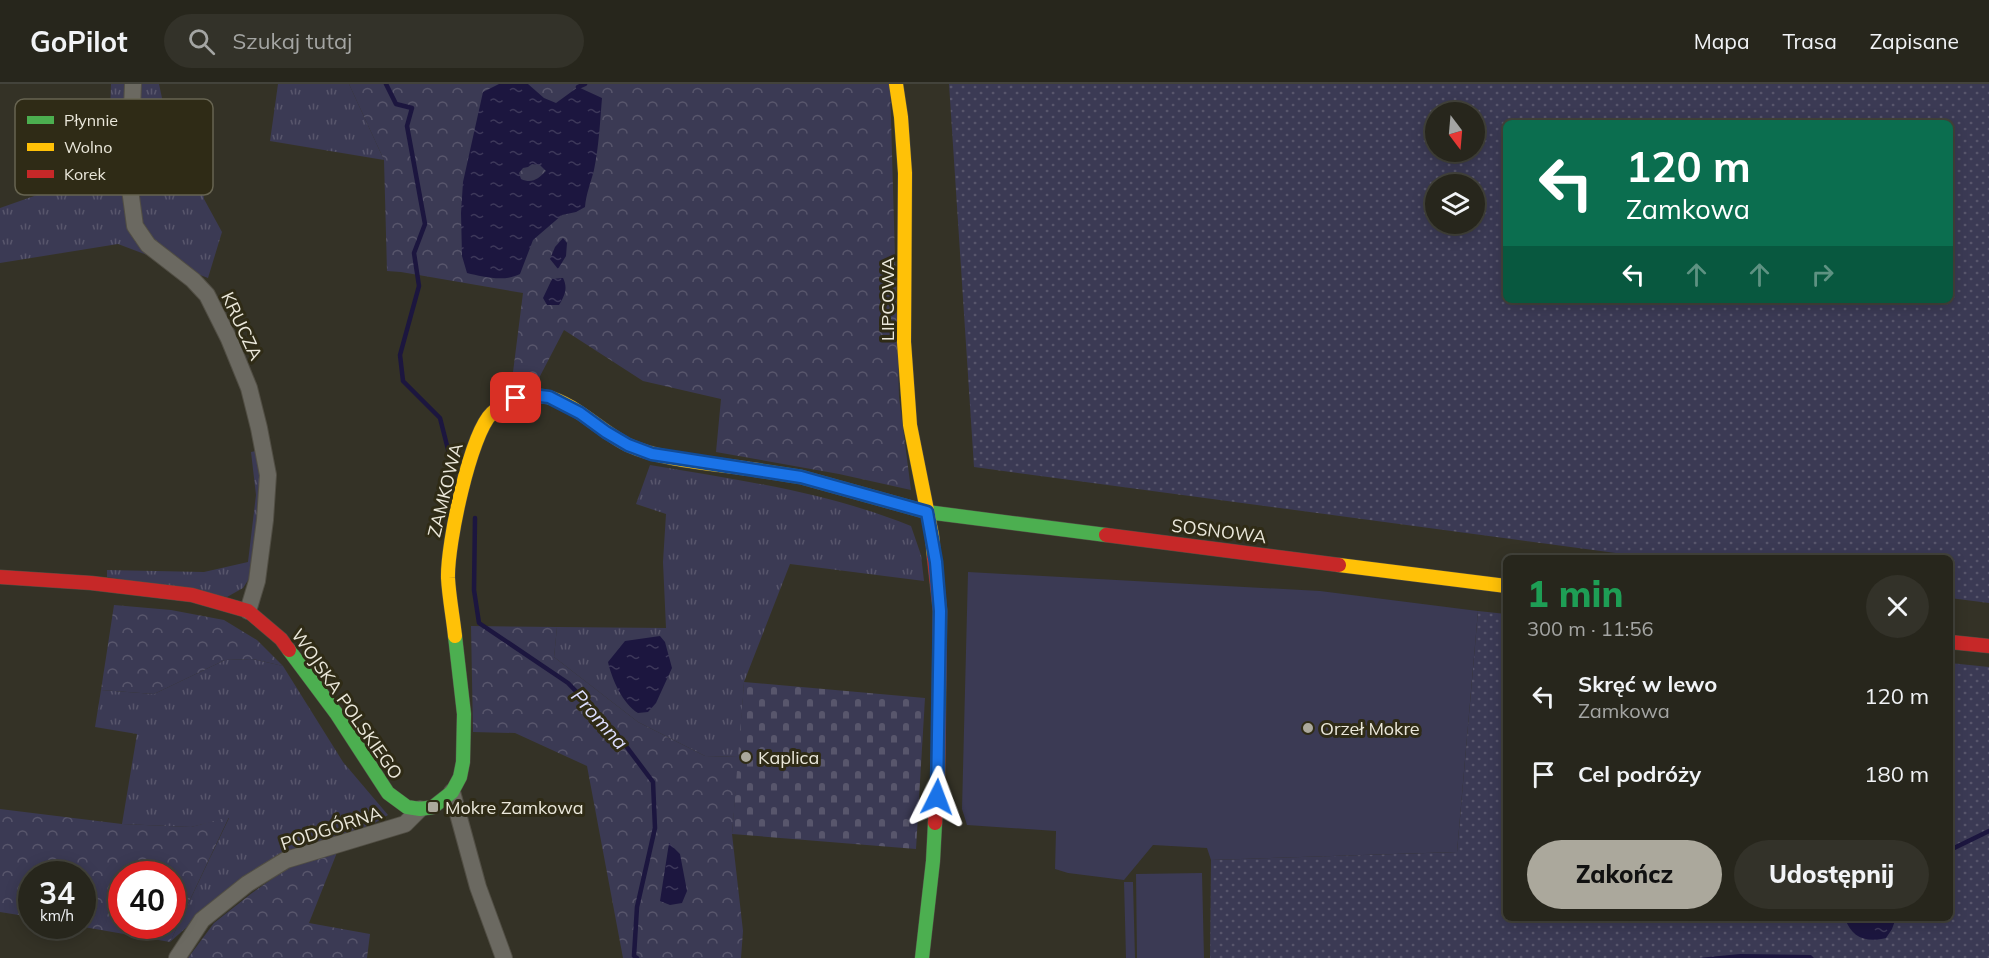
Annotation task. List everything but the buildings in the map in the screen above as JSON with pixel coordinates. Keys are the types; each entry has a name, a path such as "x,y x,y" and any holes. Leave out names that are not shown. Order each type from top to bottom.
{"street":[{"name":"KRUCZA","path":"132,99 133,84"},
{"name":"LIPCOWA","path":"896,84 905,173 904,342 910,425 936,562 940,611 938,776 933,861 922,958"},
{"name":"KRUCZA","path":"131,195 135,226 148,245 193,279 207,296 229,339 249,388 268,475 262,551 257,581 248,611"},
{"name":"ZAMKOWA","path":"452,792 460,777 463,762 464,714 448,577 449,558 471,457 481,429 491,414 504,404 516,398 531,395 549,397 580,413 628,445 652,454 801,477 927,512"},
{"name":"SOSNOWA","path":"927,512 1503,586"},
{"name":"WOJSKA POLSKIEGO","path":"0,577 159,590 192,595 248,611 274,632 292,653 336,713 388,793 407,807 420,809"},
{"path":"1953,642 1989,646"},
{"path":"420,809 433,807 452,792 478,887 504,958"},
{"name":"PODGÓRNA","path":"177,958 202,920 247,884 286,860 405,824 420,809"}],"green space":[{"path":"111,84 159,84 162,99 110,99"},
{"path":"278,84 349,84 384,160 270,141"},
{"path":"349,84 890,84 899,397 911,490 839,474 716,452 721,399 643,381 564,330 538,380 524,382 513,372 523,293 387,271 384,160"},
{"path":"949,84 1989,84 1989,603 1953,598 1953,555 1631,555 974,467"},
{"path":"37,195 204,195 222,232 208,278 118,244 0,263 0,208"},
{"path":"260,450 265,485 254,571 243,588 227,597 107,577 107,570 204,572 248,562 256,495 251,452"},
{"path":"650,465 782,488 879,514 911,526 921,555 924,581 790,564 744,682 739,757 705,756 638,722 554,657 557,627 666,628 663,562 666,514 636,504"},
{"path":"968,572 1320,591 1478,611 1457,852 1211,860 1207,848 1153,845 1124,880 1068,873 1055,869 1056,831 967,825 962,809"},
{"path":"114,605 171,610 224,620 257,640 283,666 253,659 225,660 154,694 101,690"},
{"path":"1478,611 1503,614 1503,921 1953,921 1953,663 1989,667 1989,958 1210,958 1211,860 1457,852"},
{"path":"471,626 557,627 554,657 638,722 705,756 739,757 732,834 743,931 741,958 623,958 587,766 515,733 473,732"},
{"path":"253,659 283,666 343,762 388,815 373,824 282,857 223,895 186,928 186,908 229,818 191,827 122,824 137,734 95,727 101,690 154,694 225,660"},
{"path":"744,682 925,698 916,849 732,834"},
{"path":"0,809 122,824 191,827 229,817 186,908 186,861 108,861 108,931 96,929 96,861 18,861 18,915 0,912"},
{"path":"338,850 309,923 370,934 367,958 188,958 214,923 252,893 292,865"},
{"path":"1202,873 1204,958 1137,958 1136,874"},
{"path":"1124,882 1133,882 1135,958 1126,958"},
{"path":"153,939 171,939 170,942"}],"water":[{"path":"499,84 528,84 544,98 556,103 578,87 602,98 596,161 585,207 562,215 533,240 520,274 508,278 467,273 462,256 463,182 483,92","holes":["532,164 540,165 546,171 535,180 521,179 519,173 523,168"]},
{"path":"563,238 567,243 566,256 558,269 550,259 555,247"},
{"path":"563,278 565,292 559,305 547,305 543,298 552,279"},
{"path":"660,636 665,642 672,668 656,703 648,712 638,713 619,691 608,662 625,641"},
{"path":"669,843 680,854 687,891 682,903 670,905 660,901"},
{"path":"1846,921 1895,921 1886,938 1872,940 1856,934"},
{"path":"1740,954 1811,955 1814,958 1698,958"}],"waterway":[{"path":"386,84 396,104 412,108 407,126 425,224 414,253 419,286 400,355 403,381 440,418 453,469"},
{"path":"578,87 585,84"},
{"name":"Promna","path":"475,518 474,590 479,623 568,683 617,734 653,782 655,828 637,907 634,956 637,958"},
{"path":"1953,849 1989,831"}],"traffic: fast":[{"path":"757,470 801,477 927,512 1106,535"},
{"path":"289,650 336,713 388,793 407,807 420,809 433,807 452,792 460,777 463,762 464,714 455,636"},
{"path":"922,958 935,823"}],"traffic: slow":[{"path":"896,84 905,173 904,342 910,425 932,535 934,557"},
{"path":"455,636 448,578 451,541 461,491 484,425 492,413 504,404 518,398 547,397 577,411 618,440 642,450 691,461 757,470"},
{"path":"1339,565 1503,586"}],"traffic: jam":[{"path":"1106,535 1339,565"},
{"path":"934,557 940,611 938,776 935,823"},
{"path":"0,577 91,583 192,595 248,611 281,639 289,650"},
{"path":"1953,642 1989,646"}],"place":[{"name":"Orzeł Mokre","path":"1308,728"},
{"name":"Kaplica","path":"746,757"},
{"name":"Mokre Zamkowa","path":"433,807"}],"route":[{"path":"516,398 531,395 549,397 580,413 628,445 652,454 801,477 927,512 936,562 940,611 937,797"}]}
